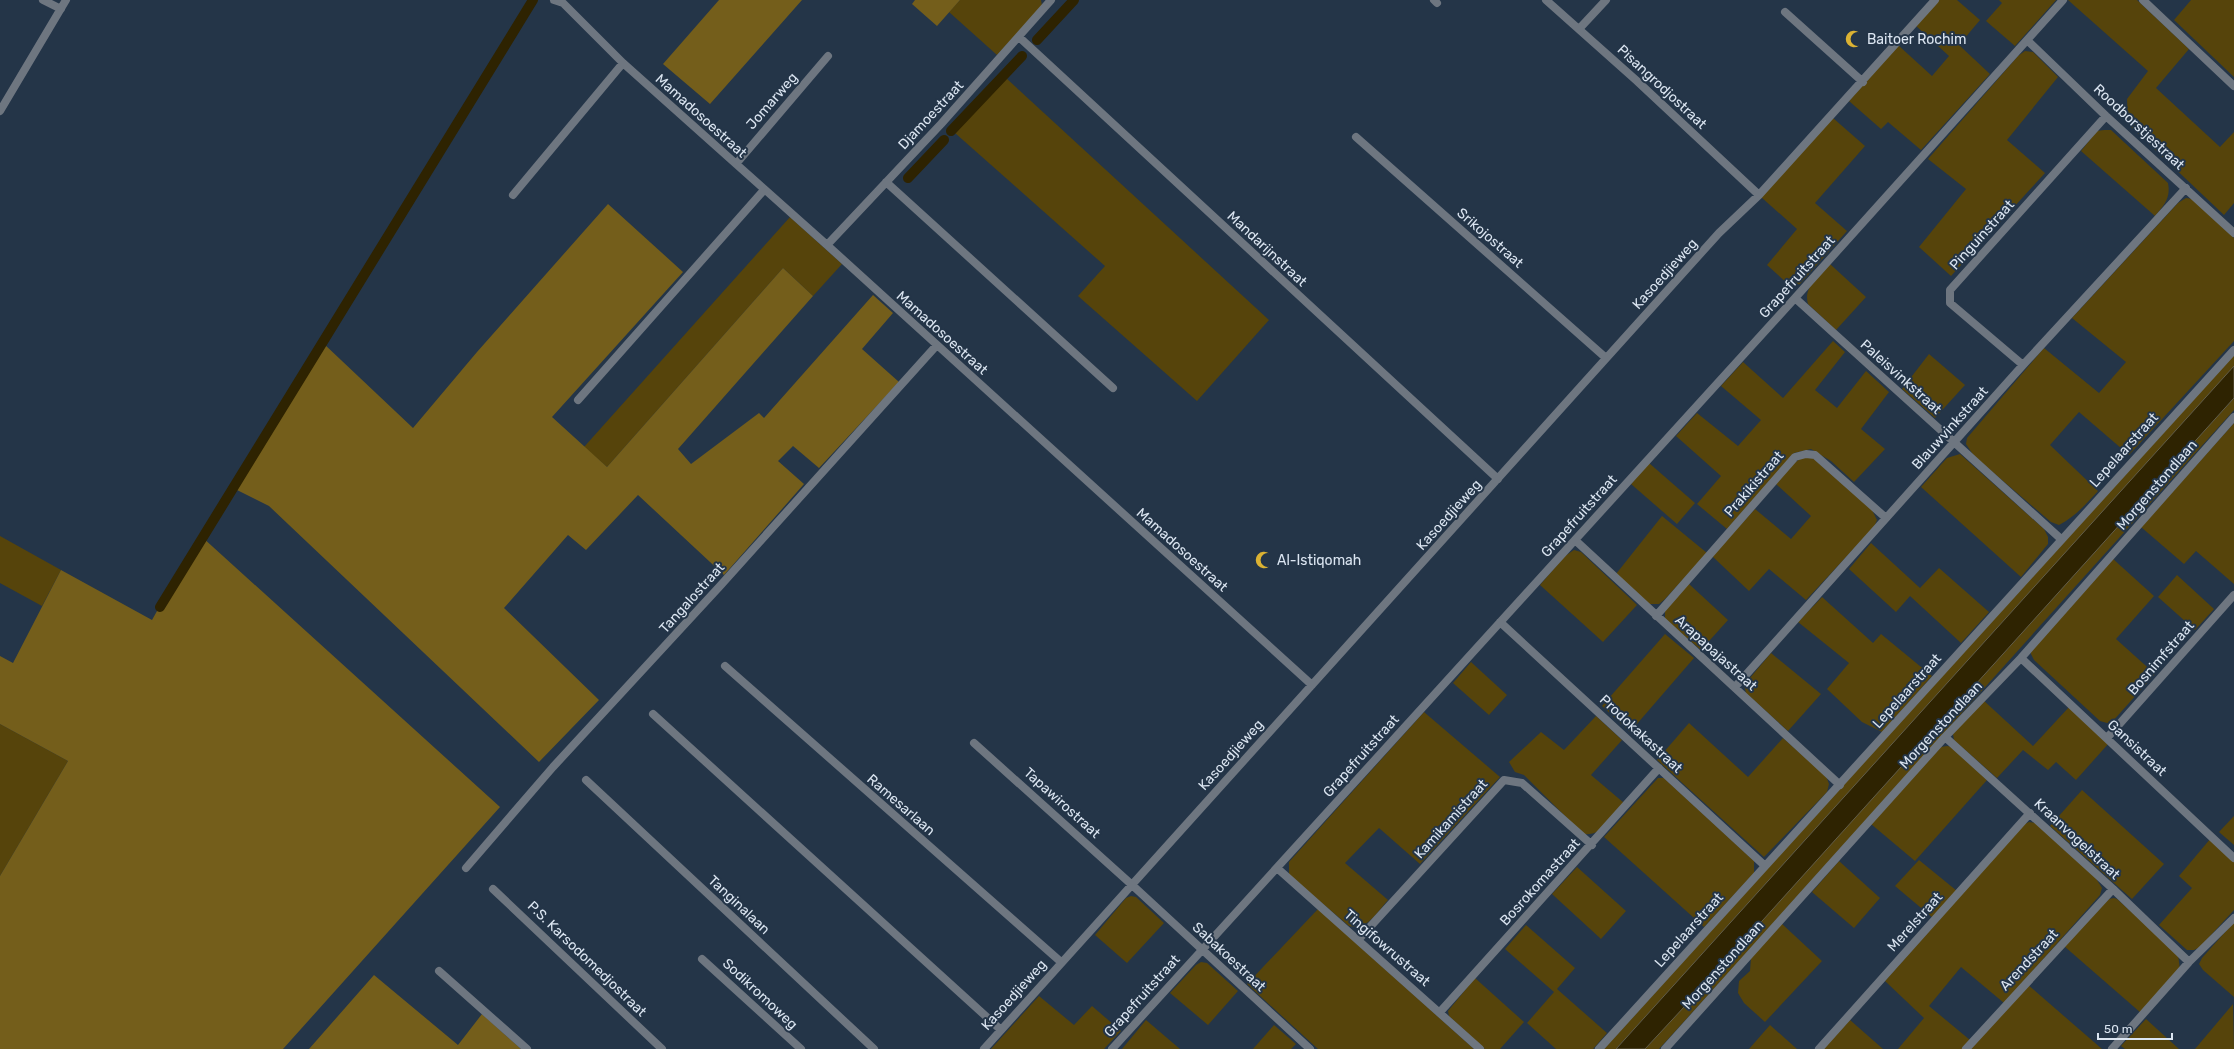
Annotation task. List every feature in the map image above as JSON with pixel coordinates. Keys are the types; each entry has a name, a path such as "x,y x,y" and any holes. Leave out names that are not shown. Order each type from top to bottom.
{"street":[{"path":"43,0 61,9"},
{"path":"0,110 66,0"},
{"name":"Mamadosoestraat","path":"554,0 563,3 623,63 827,245 936,346 1312,685"},
{"name":"Pisangrodjostraat","path":"1546,0 1759,195"},
{"path":"1579,29 1606,0"},
{"name":"Kasoedjieweg","path":"984,1049 1131,884 1719,233 1759,195 1863,82 1935,0"},
{"name":"Grapefruitstraat","path":"1112,1049 1795,298 2063,0"},
{"path":"2143,0 2234,86"},
{"name":"Djamoestraat","path":"827,245 1019,37 1049,1"},
{"path":"1785,12 1863,82"},
{"name":"Mandarijnstraat","path":"1019,37 1498,479"},
{"name":"Roodborstjestraat","path":"2027,40 2106,116 2234,233"},
{"name":"Jomarweg","path":"736,164 828,56"},
{"path":"513,195 623,63"},
{"name":"Pinguinstraat","path":"2023,365 1950,303 1950,290 2106,116"},
{"name":"Srikojostraat","path":"1356,137 1606,358"},
{"path":"886,182 1113,388"},
{"name":"Blauwvinkstraat","path":"1735,687 1954,444 2023,365 2186,188"},
{"path":"578,400 764,190"},
{"name":"Paleisvinkstraat","path":"1795,298 1954,444 2061,539"},
{"name":"Tangalostraat","path":"466,868 553,767 720,586 936,346"},
{"name":"Lepelaarstraat","path":"1599,1049 2234,350"},
{"name":"Morgenstondlaan","path":"1665,1049 1945,737 2021,658 2234,418"},
{"name":"Prakikistraat","path":"1656,616 1795,457 1806,454 1815,455 1886,518"},
{"name":"Arapapajastraat","path":"1575,540 1840,785"},
{"name":"Bosnimfstraat","path":"2108,738 2234,595"},
{"name":"Prodokakastraat","path":"1500,622 1764,866"},
{"name":"Gansistraat","path":"2021,658 2108,738 2234,858"},
{"name":"Ramesarlaan","path":"725,666 1061,962"},
{"path":"653,714 1001,1030"},
{"name":"Kraanvogelstraat","path":"1945,737 2113,889 2189,962"},
{"name":"Tapawirostraat","path":"974,743 1131,884"},
{"name":"Bosrokomastraat","path":"1440,1012 1592,845 1659,768"},
{"name":"Tanginalaan","path":"586,780 874,1049"},
{"name":"Kamikamistraat","path":"1358,940 1504,780 1522,783 1592,845"},
{"name":"Merelstraat","path":"1819,1049 2030,813"},
{"name":"Tingifowrustraat","path":"1277,868 1480,1049"},
{"name":"Sabakoestraat","path":"1131,884 1310,1049"},
{"name":"P.S. Karsodomedjostraat","path":"493,888 662,1049"},
{"name":"Arendstraat","path":"1966,1049 2113,889"},
{"path":"2112,1049 2189,962 2234,918"},
{"name":"Sodikromoweg","path":"702,958 801,1049"},
{"path":"439,971 527,1049"}],"shaded area":[{"path":"719,0 802,0 710,104 663,64"},
{"path":"915,0 960,0 937,26 912,4"},
{"path":"960,0 1041,0 1042,6 997,55 949,12"},
{"path":"1936,0 1957,0 1980,20 1959,45 1990,74 1921,150 1888,122 1881,129 1849,101 1898,45 1932,76 1949,56 1915,25"},
{"path":"1999,0 2056,0 2015,46 1986,21 2002,3"},
{"path":"2068,0 2137,0 2189,49 2156,88 2220,147 2234,132 2234,203 2224,215 2128,124 2127,99 2148,71"},
{"path":"2191,0 2234,0 2234,77 2174,20"},
{"path":"2025,51 2033,52 2058,77 2007,140 2045,173 1951,276 1919,247 1966,189 1928,159 2018,56"},
{"path":"1006,78 1269,320 1197,401 1078,296 1105,266 955,133"},
{"path":"1833,118 1865,146 1815,203 1847,231 1800,284 1790,286 1767,265 1797,229 1761,197"},
{"path":"2111,130 2168,183 2168,197 2164,205 2155,216 2081,151 2097,131"},
{"path":"2186,198 2192,199 2234,238 2234,341 2129,455 2079,412 2050,445 2098,491 2071,518 2059,525 2051,522 1974,456 1966,444 1967,438 2044,348 2099,393 2126,362 2072,318 2178,203"},
{"path":"608,204 683,272 552,417 607,467 783,268 813,296 678,449 691,464 759,413 764,418 873,295 893,313 862,349 899,382 819,468 793,446 778,461 804,484 724,575 638,495 586,550 568,535 504,608 599,700 539,762 269,506 233,488 323,343 413,428 477,352"},
{"path":"790,217 842,264 813,296 783,268 607,467 584,447"},
{"path":"1830,264 1866,297 1836,330 1808,304 1807,298 1813,282"},
{"path":"1833,341 1845,352 1815,390 1837,408 1866,371 1889,392 1861,429 1885,449 1854,482 1831,461 1811,449 1794,453 1727,529 1697,504 1721,476 1676,436 1697,413 1738,446 1761,420 1721,386 1743,362 1783,398"},
{"path":"1929,354 1965,385 1935,418 1902,389"},
{"path":"2234,354 2234,367 1616,1049 1604,1049"},
{"path":"2234,366 2234,398 1698,992 1645,1049 1616,1049"},
{"path":"2234,398 2234,410 1739,961 1659,1049 1645,1049"},
{"path":"2234,423 2234,584 2196,551 2184,564 2141,527"},
{"path":"1960,454 2044,529 2048,537 2048,544 2021,577 1921,487 1947,458"},
{"path":"1803,457 1813,458 1872,510 1877,520 1874,527 1806,600 1769,569 1749,591 1712,556 1755,509 1791,539 1811,516 1776,484 1794,463"},
{"path":"1649,463 1695,503 1677,524 1631,484"},
{"path":"1662,516 1707,553 1665,599 1659,604 1649,604 1616,574"},
{"path":"0,536 61,570 42,606 0,583"},
{"path":"202,537 500,807 283,1049 0,1049 0,876 68,761 0,724 0,656 13,663 61,570 152,620 175,579"},
{"path":"1871,543 1920,588 1939,568 1989,612 1961,643 1910,596 1896,612 1849,569"},
{"path":"1574,550 1581,552 1637,605 1603,642 1540,585 1565,556"},
{"path":"2112,558 2154,596 2116,639 2155,674 2112,722 2107,723 2100,721 2034,660 2031,654 2031,648"},
{"path":"2177,575 2214,609 2195,630 2158,597"},
{"path":"1688,583 1728,620 1701,650 1665,619 1665,611"},
{"path":"1822,597 1873,643 1881,634 1932,676 1882,732 1862,722 1827,689 1849,663 1798,622"},
{"path":"1665,634 1694,658 1630,732 1602,706"},
{"path":"1771,653 1821,694 1788,731 1746,693 1744,685"},
{"path":"1471,662 1507,695 1489,715 1453,683"},
{"path":"1982,699 2033,746 2070,706 2109,743 2076,780 2056,762 2048,770 2023,750 1997,778 1954,740 1953,734"},
{"path":"1424,712 1500,777 1420,864 1379,828 1345,863 1388,900 1376,915 1366,923 1361,926 1349,926 1289,875 1289,862"},
{"path":"1596,716 1622,740 1591,775 1624,803 1601,829 1590,834 1583,834 1524,775 1515,772 1509,762 1541,732 1564,750"},
{"path":"1689,723 1748,777 1783,738 1826,776 1829,784 1827,792 1764,857 1657,760"},
{"path":"0,724 68,761 0,876"},
{"path":"1941,747 1952,747 1987,780 1915,861 1871,824"},
{"path":"1658,778 1664,778 1754,861 1754,873 1704,927 1604,837"},
{"path":"2082,790 2164,864 2132,899 2050,826"},
{"path":"2234,816 2234,845 2219,832"},
{"path":"2029,822 2037,823 2095,877 2102,888 2100,895 2004,1003 1961,967 1929,1006 1970,1040 1962,1049 1898,1049 1924,1018 1885,981 2023,825"},
{"path":"2211,838 2234,859 2234,910 2200,947 2194,950 2187,950 2159,925 2192,888 2179,876"},
{"path":"1919,860 1957,891 1933,918 1895,886"},
{"path":"1839,861 1880,898 1854,928 1812,892"},
{"path":"1577,867 1626,911 1601,939 1552,894"},
{"path":"1131,896 1136,897 1164,923 1127,963 1095,935 1126,898"},
{"path":"2109,899 2117,899 2178,954 2180,970 2141,1013 2064,946"},
{"path":"1318,909 1474,1049 1318,1049 1247,984"},
{"path":"2234,922 2234,997 2203,970 2199,964 2202,958"},
{"path":"1781,923 1822,961 1765,1022 1744,1003 1738,993 1739,981 1750,971 1751,958"},
{"path":"1526,925 1575,968 1557,989 1607,1033 1593,1049 1556,1049 1527,1023 1554,992 1505,949"},
{"path":"1201,962 1207,963 1238,991 1208,1025 1170,993 1196,965"},
{"path":"374,975 458,1045 482,1014 521,1049 309,1049"},
{"path":"1475,978 1524,1022 1500,1049 1485,1049 1449,1016 1448,1011"},
{"path":"2027,984 2102,1049 1970,1049"},
{"path":"1039,996 1074,1025 1092,1006 1121,1031 1104,1049 991,1049"},
{"path":"2233,1004 2234,1049 2195,1049"},
{"path":"2146,1019 2179,1049 2125,1049 2121,1046"},
{"path":"1146,1020 1180,1049 1122,1049"},
{"path":"1850,1020 1883,1049 1823,1049"},
{"path":"1274,1025 1296,1044 1291,1049 1253,1049"},
{"path":"1770,1025 1797,1049 1749,1049"}],"waterway":[{"path":"160,607 533,0"},
{"path":"1037,40 1074,0"},
{"path":"951,131 1022,56"},
{"path":"908,178 944,140"}],"place":[{"name":"Baitoer Rochim","path":"1854,39"},
{"name":"Al-Istiqomah","path":"1264,560"}]}
